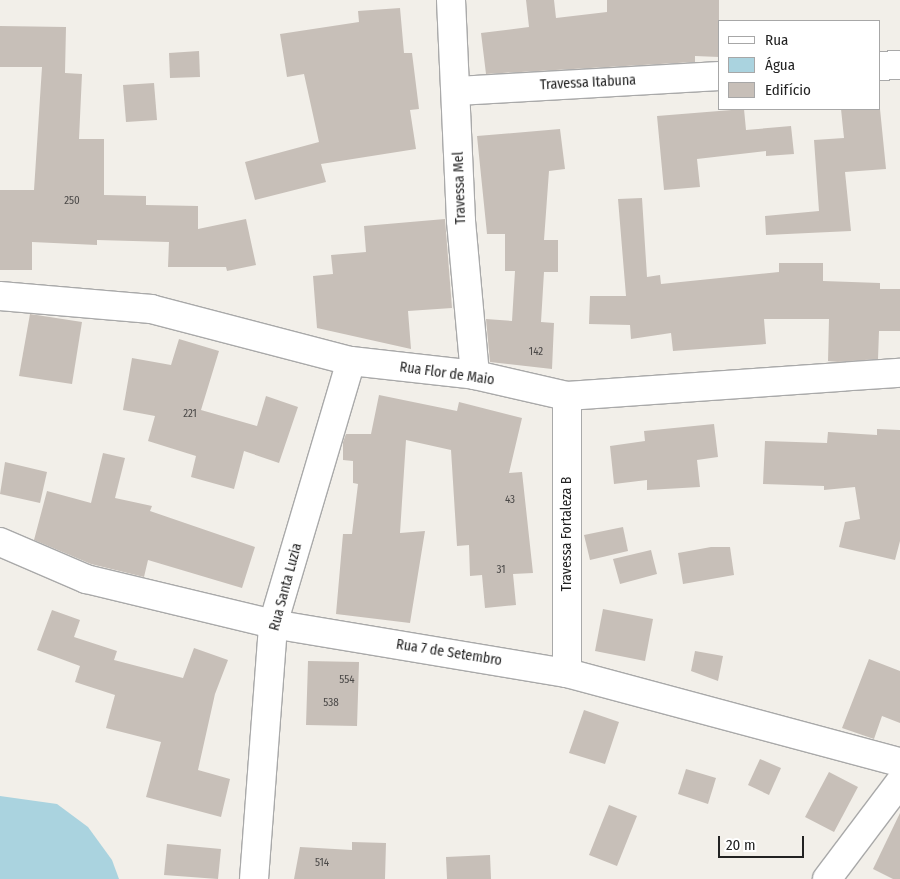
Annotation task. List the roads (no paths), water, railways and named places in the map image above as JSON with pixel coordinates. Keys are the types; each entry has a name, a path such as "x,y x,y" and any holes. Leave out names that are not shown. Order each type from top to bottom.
{"street":[{"name":"Travessa Mel","path":"451,0 458,91 461,221 476,375"},
{"path":"880,66 900,65"},
{"name":"Travessa Itabuna","path":"458,91 718,76"},
{"name":"Rua Flor de Maio","path":"0,296 151,309 351,361 476,375 567,396 900,373"},
{"name":"Rua Santa Luzia","path":"254,879 273,624 351,361"},
{"name":"Travessa Fortaleza B","path":"567,396 567,673"},
{"name":"Rua 7 de Setembro","path":"0,542 86,580 273,624 567,673 900,762"},
{"path":"827,879 900,782"}],"water":[{"path":"0,796 57,804 88,827 112,860 119,879 0,879"}]}
